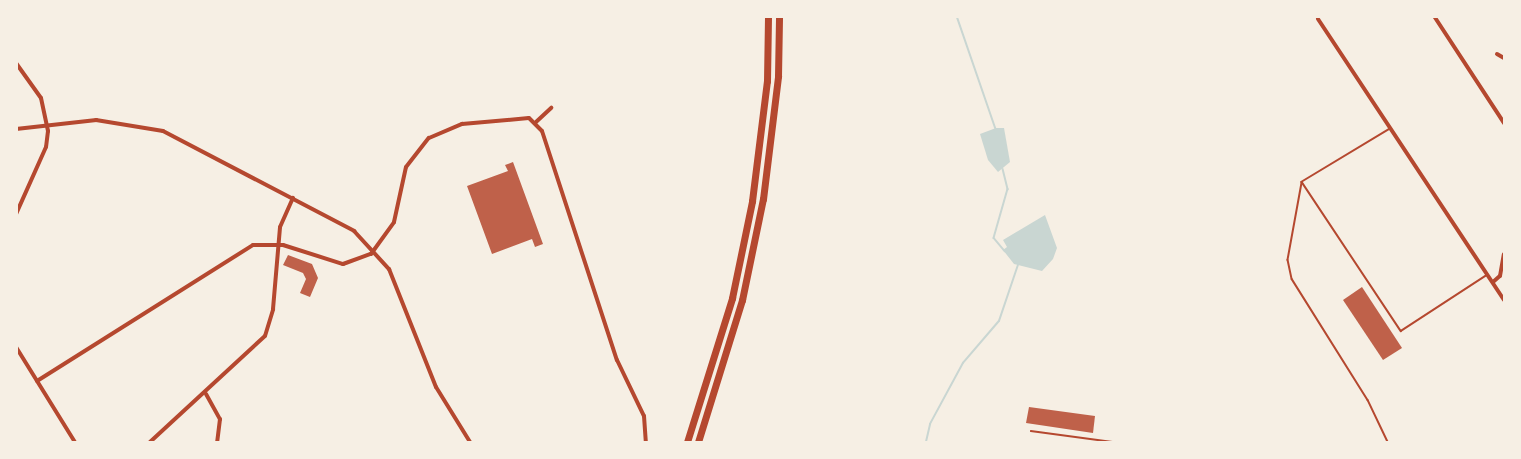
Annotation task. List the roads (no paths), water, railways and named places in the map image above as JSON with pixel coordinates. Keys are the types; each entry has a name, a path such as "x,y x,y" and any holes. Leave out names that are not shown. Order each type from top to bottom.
{"highway":[{"path":"687,442 732,298 752,201 767,81 768,16"},
{"path":"698,442 742,300 763,199 778,76 779,16"}],"street":[{"path":"1434,16 1504,123"},
{"path":"1318,19 1504,300"},
{"path":"1497,54 1504,58"},
{"path":"16,63 41,98 47,124 46,147 16,213"},
{"path":"536,122 551,108"},
{"path":"37,381 242,250 262,244 276,245 343,264 375,251 396,217 406,167 429,138 462,124 529,118 536,122 621,370 644,416 646,442"},
{"path":"16,129 47,124 113,120 163,131 354,231 375,251 401,295 435,387 470,442"},
{"path":"150,442 206,394 265,336 273,309 276,245 293,198"},
{"path":"1493,282 1500,276 1504,254"},
{"path":"16,346 75,442"},
{"path":"206,394 220,419 217,442"}],"lane":[{"path":"1388,442 1386,430 1292,279 1288,260 1302,182 1390,128"},
{"path":"1302,182 1401,331 1488,274"},
{"path":"1031,431 1112,442"}],"waterway":[{"path":"957,16 996,129"},
{"path":"1003,169 1008,189 994,238 1005,251"},
{"path":"926,442 930,424 963,363 999,321 1018,265"}]}
